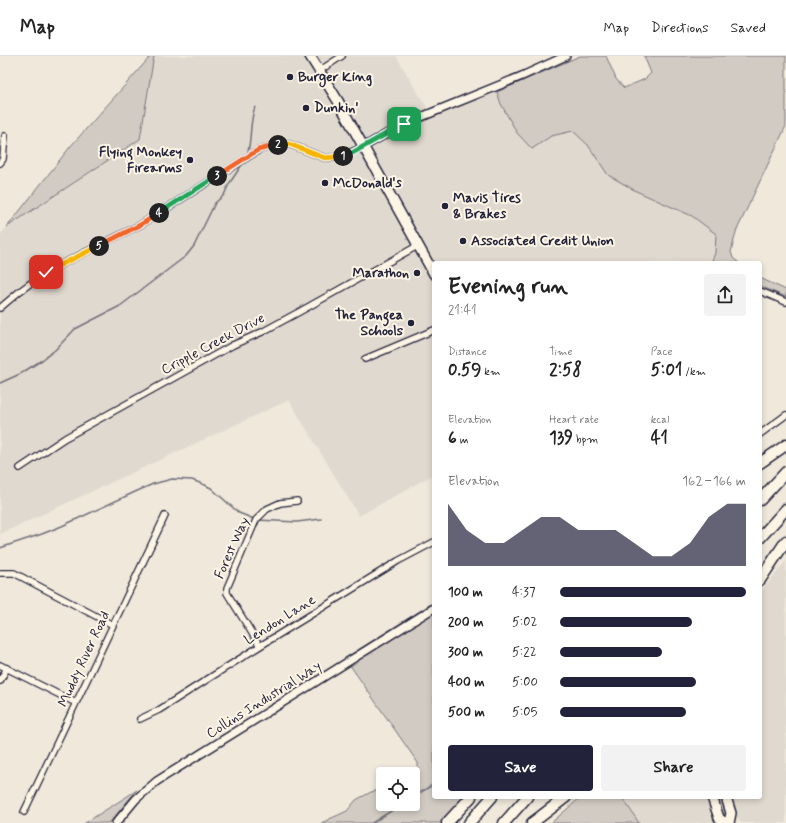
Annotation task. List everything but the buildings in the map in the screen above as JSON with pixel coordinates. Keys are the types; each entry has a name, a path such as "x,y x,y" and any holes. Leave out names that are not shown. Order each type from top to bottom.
{"highway":[{"path":"310,56 338,101 432,270"},
{"path":"762,463 786,445"},
{"path":"762,498 786,472"},
{"path":"762,536 786,509"},
{"path":"762,577 786,542"},
{"path":"447,823 469,799"},
{"path":"469,823 490,799"},
{"path":"504,823 525,799"},
{"path":"532,823 563,799"},
{"path":"713,799 719,818 725,823"},
{"path":"726,799 730,813 729,823"}],"street":[{"path":"318,71 342,56"},
{"path":"0,308 20,290 46,272 140,225 258,150 289,144 325,158 340,157 363,147 404,124 522,76 566,56"},
{"path":"0,163 3,159 5,136"},
{"name":"Cripple Creek Drive","path":"20,468 71,434 233,345 262,332 299,312 418,245"},
{"path":"762,291 786,302"},
{"path":"365,359 432,331"},
{"path":"762,433 786,415"},
{"name":"Forest Way","path":"260,646 227,593 227,588 256,520 268,510 280,503 297,500"},
{"name":"Muddy River Road","path":"24,812 165,516"},
{"name":"Lendon Lane","path":"140,720 159,710 398,561 432,543"},
{"path":"0,573 14,573 113,625"},
{"name":"Collins Industrial Way","path":"116,823 136,799 157,781 432,609"},
{"path":"0,665 76,703"},
{"path":"0,681 6,668"}],"shaded area":[{"path":"151,56 154,56 140,139 7,227 70,147"},
{"path":"154,56 396,56 429,111 499,84 527,139 574,117 735,237 724,261 432,261 432,475 359,516 289,400 0,534 0,235 7,227 140,139"},
{"path":"580,56 606,56 616,79 624,88 645,79 651,73 644,56 786,56 786,126 736,232 731,252 733,258 737,261 712,261 715,253 716,234 692,216 636,191 608,175 588,145 573,131 551,136 532,149 517,133 501,104 497,92"},
{"path":"762,279 786,290 786,297 762,287"},
{"path":"786,561 786,823 740,823 738,818 725,823 634,823 615,799 762,799 762,591"},
{"path":"432,603 432,799 462,799 441,823 321,823 347,811 356,800 376,791 376,811 420,811 420,767 418,767 418,763 345,658"},
{"path":"137,790 109,823 85,823"},
{"path":"579,799 623,799 639,823 551,823"}],"waterway":[{"path":"247,156 255,107"},
{"path":"0,383 20,374 42,360 55,350 75,329 120,306 186,256 194,246 215,203 224,195 229,184 243,163"},
{"path":"0,548 62,526 153,484 172,479 192,480 205,485 211,488 239,513 254,519"},
{"path":"257,520 297,522 321,519"},
{"path":"420,793 432,785"},
{"path":"372,823 391,811"}],"place":[{"name":"Burger King","path":"290,77"},
{"name":"Dunkin'","path":"306,108"},
{"name":"Flying Monkey Firearms","path":"190,160"},
{"name":"McDonald's","path":"325,183"},
{"name":"Mavis Tires & Brakes","path":"445,206"},
{"name":"Associated Credit Union","path":"463,241"},
{"name":"Marathon","path":"417,273"},
{"name":"The Pangea Schools","path":"411,323"}],"route":[{"path":"46,272 140,225 258,150 289,144 325,158 340,157 352,153 404,124"}]}
